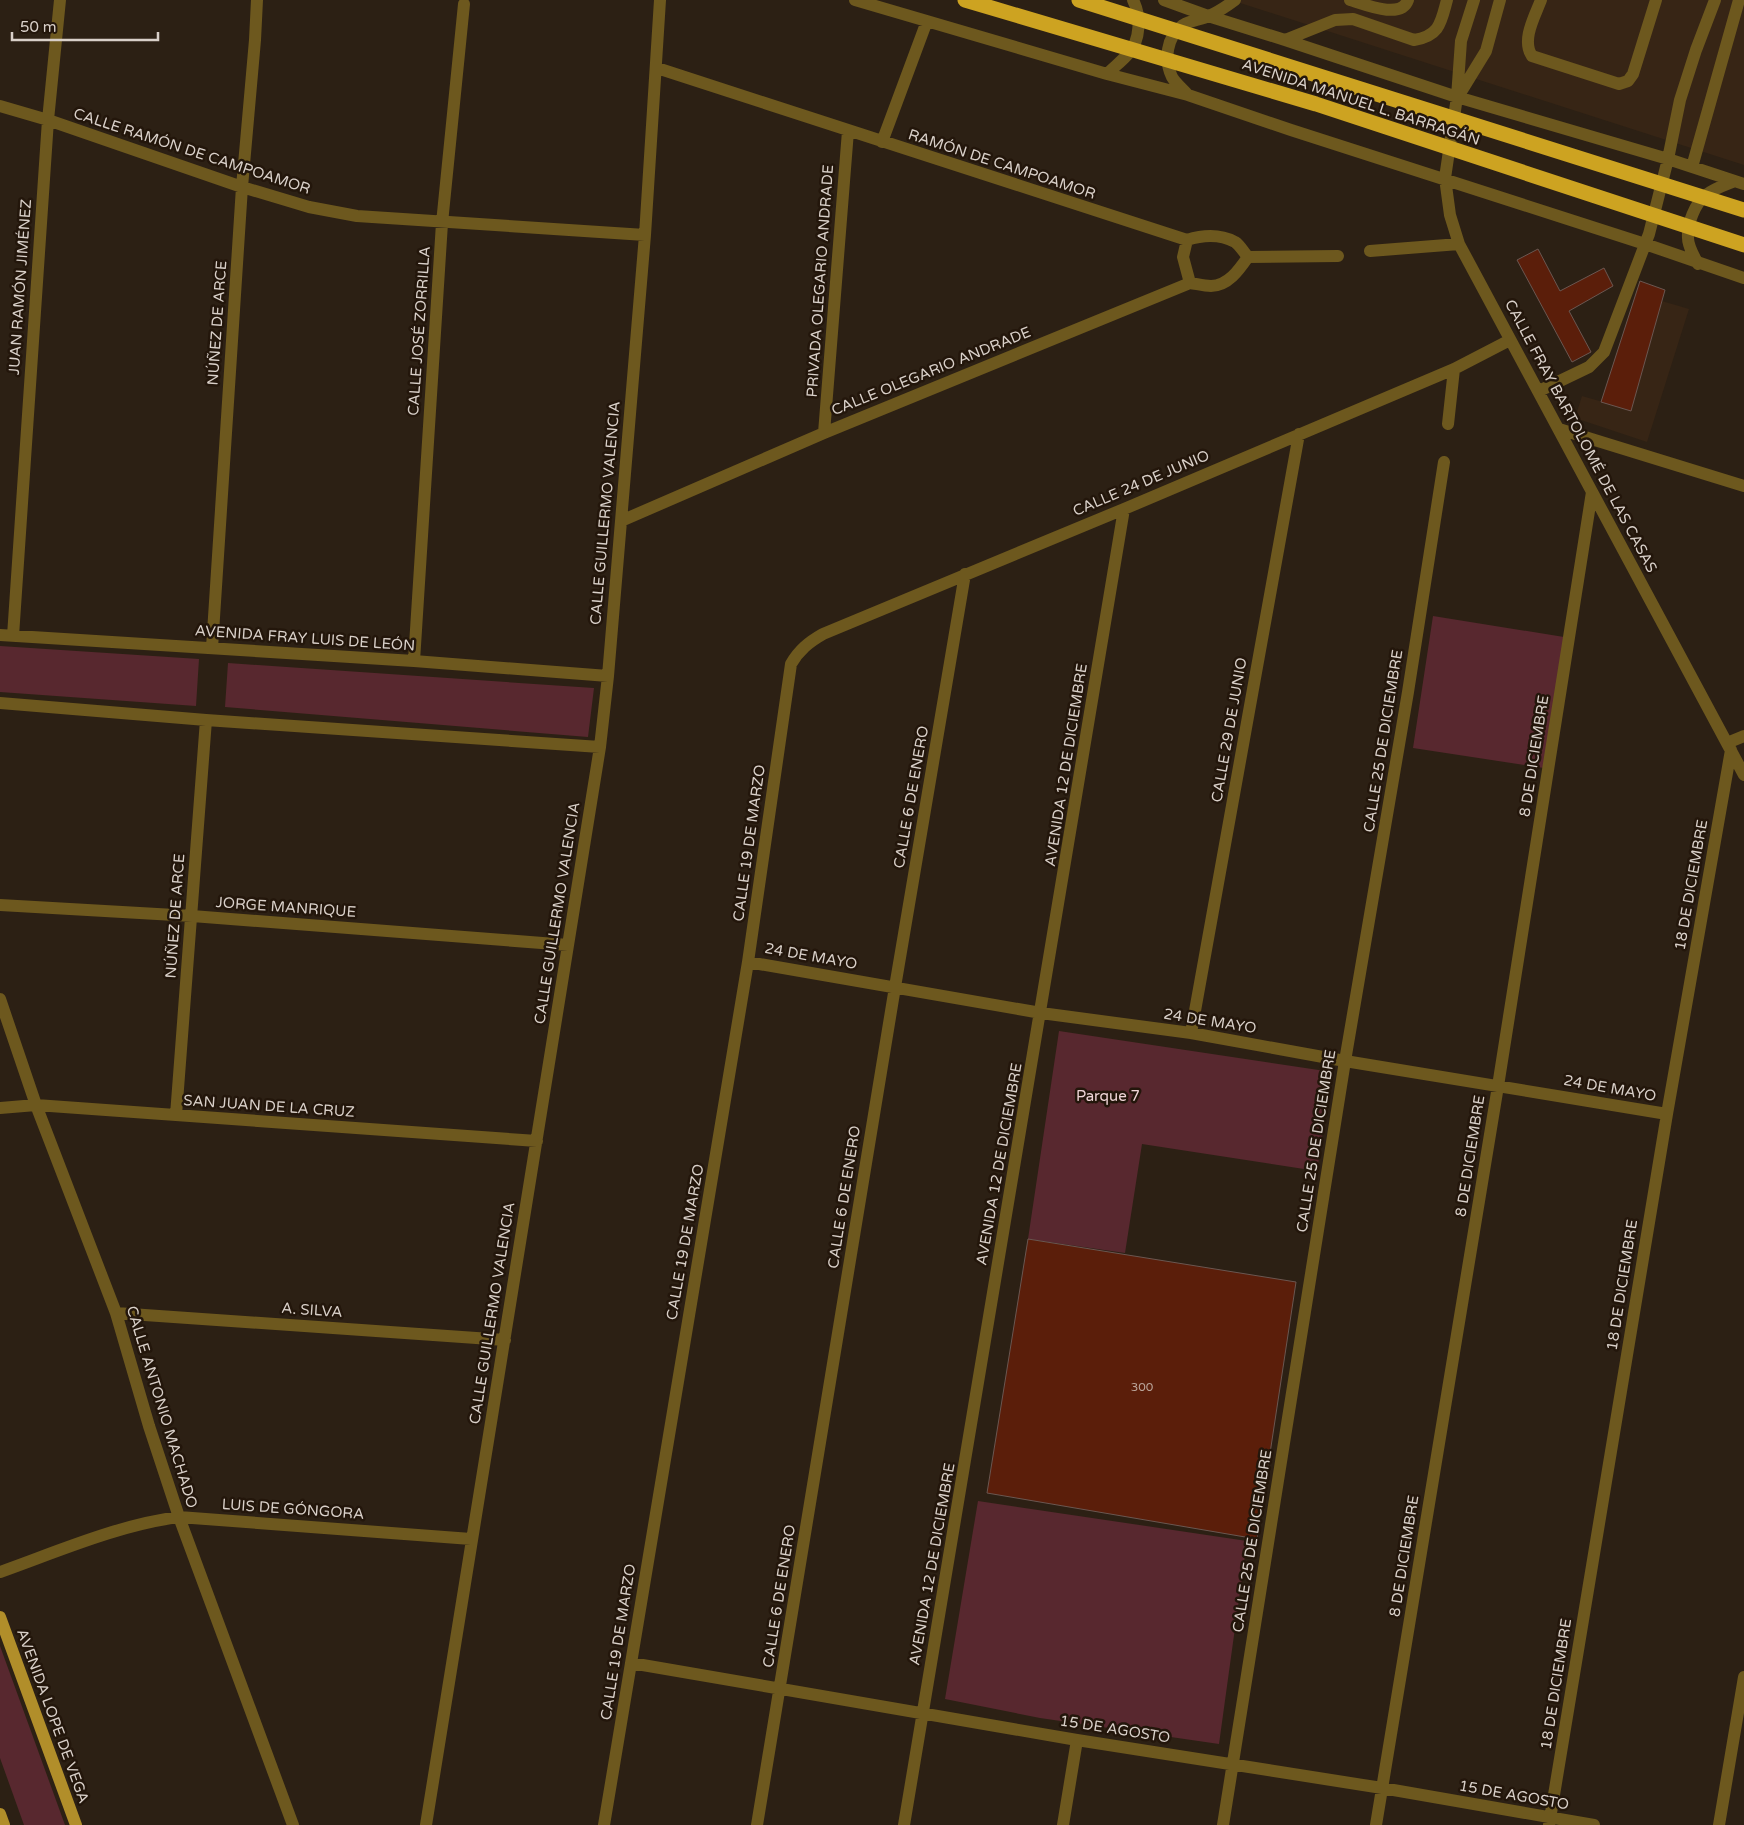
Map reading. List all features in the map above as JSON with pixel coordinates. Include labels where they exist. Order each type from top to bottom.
[{"type":"highway","name":"AVENIDA MANUEL L. BARRAGÁN","points":[[965,0],[1316,104],[1744,244]]},
{"type":"highway","name":"AVENIDA MANUEL L. BARRAGÁN","points":[[1079,0],[1744,210]]},
{"type":"main road","name":"AVENIDA LOPE DE VEGA","points":[[1,1621],[76,1825]]},
{"type":"main road","points":[[0,1814],[4,1825]]},
{"type":"street","name":"JUAN RAMÓN JIMÉNEZ","points":[[6,635],[48,120],[60,0]]},
{"type":"street","name":"NÚÑEZ DE ARCE","points":[[212,648],[242,187],[257,0]]},
{"type":"street","name":"CALLE GUILLERMO VALENCIA","points":[[426,1825],[600,747],[608,676],[644,235],[657,68],[660,0]]},
{"type":"street","points":[[855,0],[1107,74],[1188,95],[1744,278]]},
{"type":"street","points":[[1107,74],[1130,52],[1136,39],[1139,24],[1133,0]]},
{"type":"street","points":[[1164,0],[1457,97],[1668,159],[1740,183]]},
{"type":"street","points":[[1188,95],[1172,77],[1168,63],[1168,47],[1171,38],[1182,26],[1193,20],[1208,16],[1235,0]]},
{"type":"street","points":[[1350,0],[1392,11],[1403,8],[1408,0]]},
{"type":"street","points":[[1286,40],[1329,22],[1343,19],[1353,19],[1414,40],[1422,39],[1432,34],[1439,26],[1447,0]]},
{"type":"street","name":"CALLE FRAY BARTOLOMÉ DE LAS CASAS","points":[[1474,0],[1462,41],[1457,97],[1444,178],[1450,215],[1459,244],[1744,775]]},
{"type":"street","points":[[1457,97],[1486,50],[1500,0]]},
{"type":"street","points":[[1541,0],[1527,41],[1532,56],[1619,84],[1628,81],[1633,74],[1656,0]]},
{"type":"street","points":[[1539,391],[1589,367],[1604,352],[1645,244],[1668,159],[1680,100],[1715,0]]},
{"type":"street","points":[[1692,167],[1739,0]]},
{"type":"street","name":"CALLE JOSÉ ZORRILLA","points":[[414,660],[442,223],[464,4]]},
{"type":"street","points":[[882,142],[927,21]]},
{"type":"street","name":"RAMÓN DE CAMPOAMOR","points":[[657,68],[1187,240],[1208,235],[1219,237],[1236,243],[1248,257]]},
{"type":"street","name":"CALLE RAMÓN DE CAMPOAMOR","points":[[0,106],[48,120],[242,187],[318,209],[357,216],[442,223],[644,235]]},
{"type":"street","name":"PRIVADA OLEGARIO ANDRADE","points":[[824,433],[848,131]]},
{"type":"street","points":[[1698,264],[1691,250],[1688,237],[1690,222],[1696,207],[1705,196],[1716,188],[1740,183]]},
{"type":"street","points":[[1187,240],[1183,256],[1190,283]]},
{"type":"street","points":[[1370,251],[1459,244]]},
{"type":"street","points":[[1248,257],[1338,256]]},
{"type":"street","name":"CALLE OLEGARIO ANDRADE","points":[[621,520],[824,433],[1190,283],[1211,287],[1226,282],[1237,273],[1248,257]]},
{"type":"street","name":"CALLE 24 DE JUNIO","points":[[791,664],[798,653],[809,642],[823,634],[1454,369],[1510,340]]},
{"type":"street","points":[[1448,424],[1454,369]]},
{"type":"street","points":[[1559,429],[1744,486]]},
{"type":"street","name":"CALLE 29 DE JUNIO","points":[[1191,1033],[1299,434]]},
{"type":"street","name":"CALLE 25 DE DICIEMBRE","points":[[1222,1825],[1444,462]]},
{"type":"street","name":"8 DE DICIEMBRE","points":[[1376,1825],[1498,1086],[1592,492]]},
{"type":"street","name":"AVENIDA 12 DE DICIEMBRE","points":[[904,1825],[1042,1013],[1124,509]]},
{"type":"street","name":"CALLE 6 DE ENERO","points":[[757,1825],[965,574]]},
{"type":"street","name":"AVENIDA FRAY LUIS DE LEÓN","points":[[6,635],[414,660],[608,676]]},
{"type":"street","name":"CALLE 19 DE MARZO","points":[[604,1825],[748,962],[791,664]]},
{"type":"street","points":[[0,703],[206,720],[600,747]]},
{"type":"street","name":"NÚÑEZ DE ARCE","points":[[176,1116],[206,720]]},
{"type":"street","points":[[1729,747],[1744,736]]},
{"type":"street","name":"18 DE DICIEMBRE","points":[[1550,1822],[1729,747]]},
{"type":"street","name":"JORGE MANRIQUE","points":[[0,905],[192,916],[568,944]]},
{"type":"street","name":"24 DE MAYO","points":[[748,962],[1042,1013],[1191,1033],[1345,1061],[1667,1114]]},
{"type":"street","name":"CALLE ANTONIO MACHADO","points":[[0,999],[36,1105],[116,1313],[149,1426],[179,1517],[293,1825]]},
{"type":"street","name":"SAN JUAN DE LA CRUZ","points":[[0,1108],[36,1105],[537,1141]]},
{"type":"street","name":"A. SILVA","points":[[116,1313],[505,1340]]},
{"type":"street","name":"LUIS DE GÓNGORA","points":[[0,1572],[125,1528],[156,1520],[179,1517],[471,1539]]},
{"type":"street","name":"15 DE AGOSTO","points":[[630,1663],[1077,1740],[1382,1788],[1550,1822],[1594,1825]]},
{"type":"street","points":[[1719,1825],[1744,1677]]},
{"type":"street","points":[[1063,1825],[1077,1740]]},
{"type":"shaded area","points":[[1231,0],[1744,0],[1744,165],[1237,2]]},
{"type":"shaded area","points":[[1662,301],[1689,309],[1647,442],[1575,418],[1582,396],[1631,410]]},
{"type":"green space","points":[[1433,616],[1564,637],[1544,768],[1413,748]]},
{"type":"green space","points":[[0,646],[199,659],[196,706],[0,692]]},
{"type":"green space","points":[[228,663],[594,688],[588,737],[225,707]]},
{"type":"green space","name":"Parque 7","points":[[1059,1031],[1332,1072],[1317,1171],[1142,1144],[1125,1253],[1028,1239]]},
{"type":"green space","points":[[978,1501],[1247,1541],[1219,1744],[1040,1718],[945,1699]]},
{"type":"green space","points":[[0,1646],[65,1825],[24,1825],[0,1758]]},
{"type":"building","points":[[1538,249],[1560,291],[1604,268],[1613,286],[1569,311],[1591,352],[1572,362],[1517,260]]},
{"type":"building","points":[[1640,281],[1665,290],[1631,411],[1601,402]]},
{"type":"building","points":[[1028,1239],[1296,1282],[1257,1539],[987,1493]]}]
